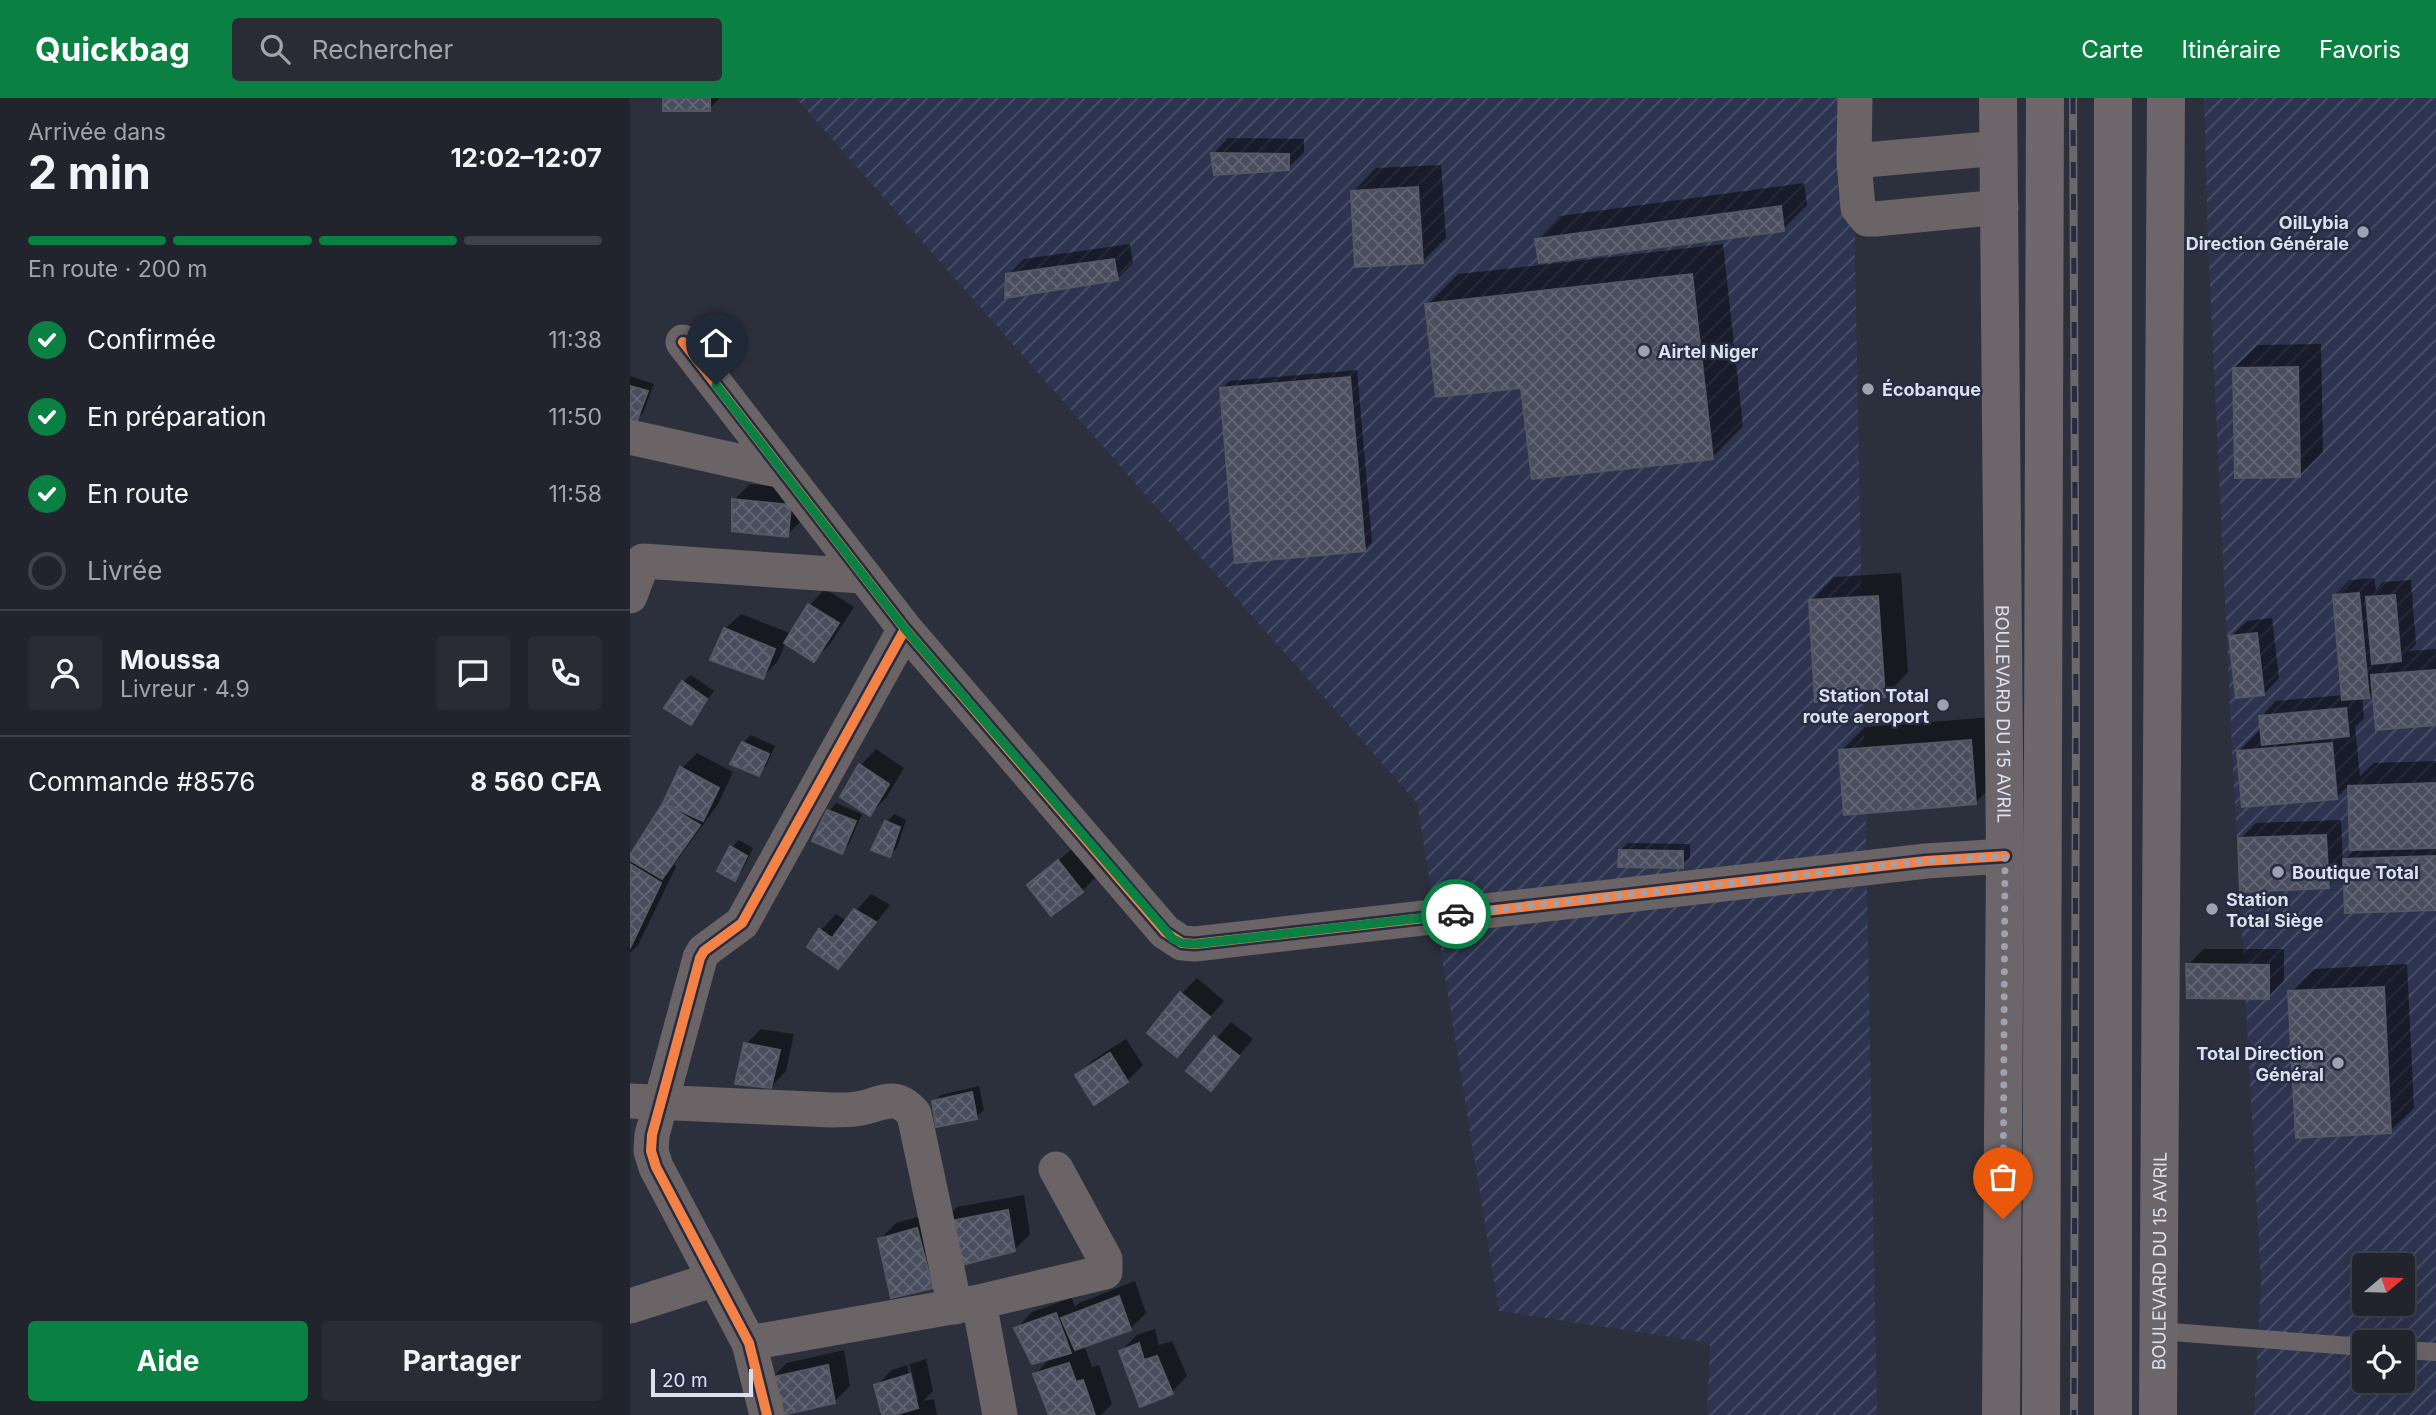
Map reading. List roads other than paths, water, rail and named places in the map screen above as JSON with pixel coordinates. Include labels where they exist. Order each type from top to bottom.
[{"type":"highway","points":[[2042,1415],[2045,98]]},
{"type":"highway","points":[[2113,98],[2113,1415]]},
{"type":"main road","name":"BOULEVARD DU 15 AVRIL","points":[[1998,98],[2005,856],[2001,1415]]},
{"type":"main road","name":"BOULEVARD DU 15 AVRIL","points":[[2158,1415],[2166,98]]},
{"type":"street","points":[[1855,98],[1854,161],[1858,208],[1867,219],[2001,207]]},
{"type":"street","points":[[1854,161],[1999,148]]},
{"type":"street","points":[[683,342],[861,576],[905,629],[1165,932],[1182,943],[1195,944],[1926,861],[2005,856]]},
{"type":"street","points":[[630,437],[782,471]]},
{"type":"street","points":[[630,596],[637,560],[861,576]]},
{"type":"street","points":[[766,1415],[750,1343],[656,1167],[651,1151],[652,1135],[646,1101],[699,957],[731,933],[747,915],[905,629]]},
{"type":"street","points":[[646,1101],[832,1110],[856,1109],[892,1100],[904,1103],[914,1114],[1000,1415]]},
{"type":"street","points":[[750,1343],[967,1304],[1105,1272],[1105,1259],[1056,1169]]},
{"type":"street","points":[[630,1306],[715,1279]]},
{"type":"lane","points":[[2159,1331],[2352,1346]]},
{"type":"lane","points":[[2415,1351],[2436,1352]]},
{"type":"railway","points":[[2073,98],[2076,710],[2074,1415]]},
{"type":"place","name":"OilLybia Direction Générale","points":[[2363,232]]},
{"type":"place","name":"Airtel Niger","points":[[1644,351]]},
{"type":"place","name":"Écobanque","points":[[1868,389]]},
{"type":"place","name":"Station Total route aeroport","points":[[1943,705]]},
{"type":"place","name":"Boutique Total","points":[[2278,872]]},
{"type":"place","name":"Station Total Siège","points":[[2212,909]]},
{"type":"place","name":"Total Direction Général","points":[[2338,1063]]}]
